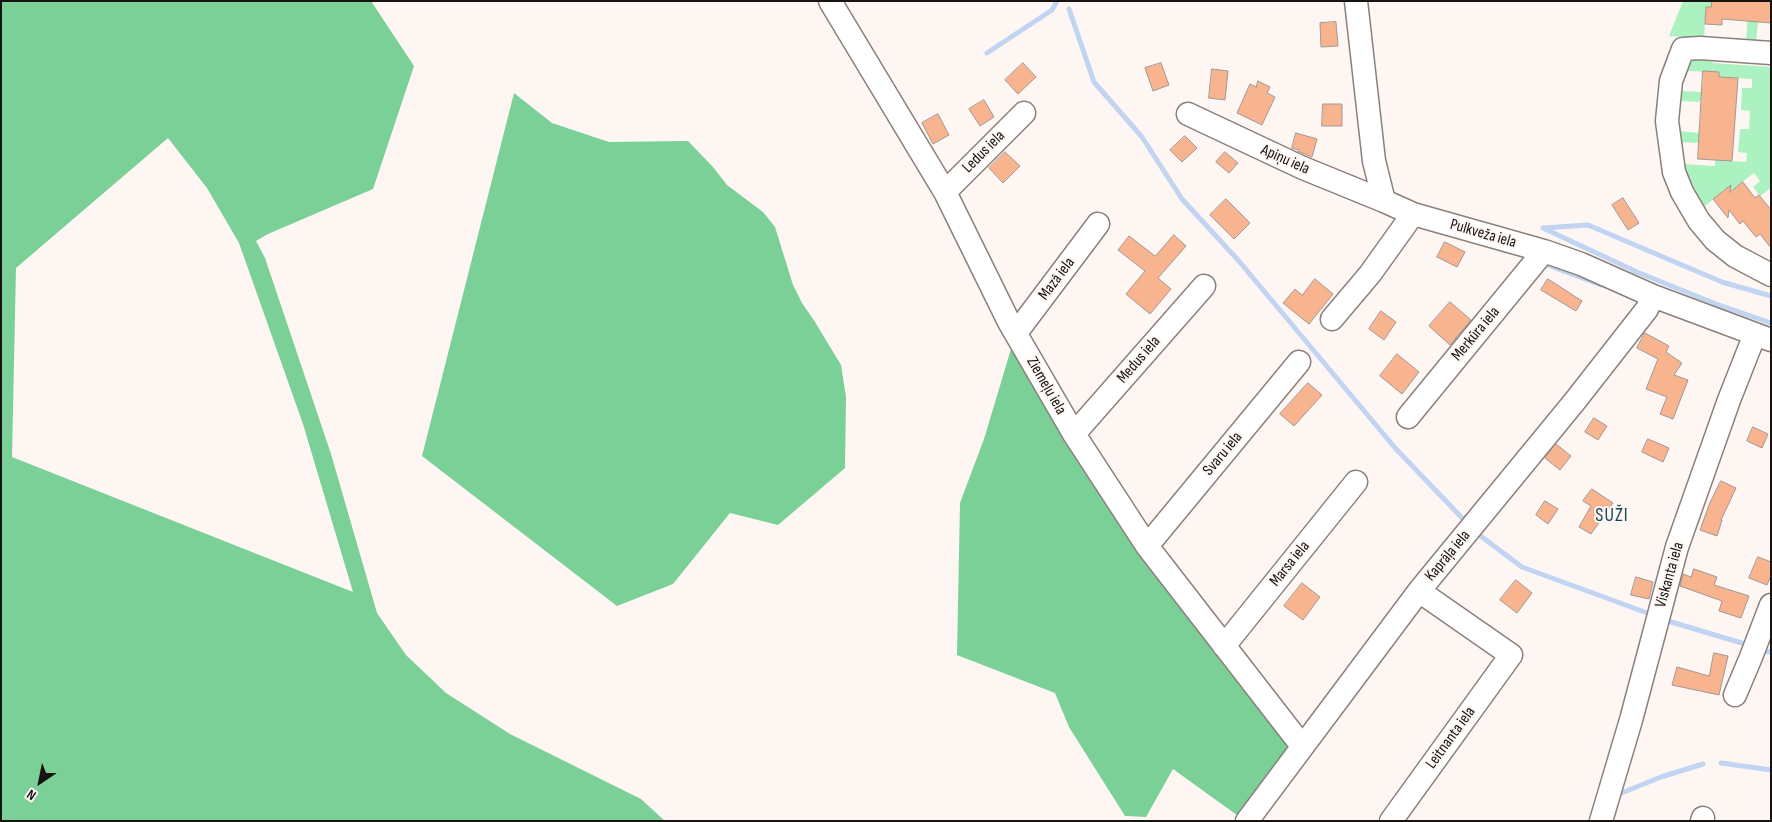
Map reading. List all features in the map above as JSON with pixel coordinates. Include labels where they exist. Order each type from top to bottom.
[{"type":"street","name":"Ziemeļu iela","points":[[830,1],[945,192],[1016,333],[1074,434],[1147,546],[1302,746]]},
{"type":"street","points":[[1356,1],[1374,161],[1384,201]]},
{"type":"street","points":[[1771,54],[1683,48],[1671,81],[1667,121],[1674,172],[1682,192],[1699,221],[1715,240],[1735,256],[1771,275]]},
{"type":"street","name":"Ledus iela","points":[[945,192],[1024,113]]},
{"type":"street","name":"Apiņu iela","points":[[1188,114],[1303,168],[1384,201]]},
{"type":"street","name":"Pulkveža iela","points":[[1384,201],[1413,214],[1544,251],[1581,264],[1653,296],[1763,337]]},
{"type":"street","points":[[1332,318],[1370,274],[1413,214]]},
{"type":"street","name":"Mazā iela","points":[[1016,333],[1098,224]]},
{"type":"street","name":"Merkūra iela","points":[[1408,417],[1544,251]]},
{"type":"street","name":"Medus iela","points":[[1074,434],[1204,286]]},
{"type":"street","name":"Kaprāļa iela","points":[[1247,821],[1419,591],[1575,401],[1647,309],[1653,296]]},
{"type":"street","name":"Viskanta iela","points":[[1601,821],[1631,720],[1677,547],[1729,400],[1763,337]]},
{"type":"street","name":"Svaru iela","points":[[1147,546],[1299,362]]},
{"type":"street","name":"Marsa iela","points":[[1224,646],[1356,482]]},
{"type":"street","name":"Leitnanta iela","points":[[1391,821],[1511,655],[1419,591]]},
{"type":"street","points":[[1735,695],[1771,606]]},
{"type":"green space","points":[[1,1],[371,1],[414,66],[373,189],[268,234],[256,241],[265,258],[331,454],[377,613],[406,655],[446,693],[510,734],[641,799],[665,821],[1,821]],"holes":[[[168,138],[207,188],[239,243],[303,424],[353,592],[12,457],[16,268]]]},
{"type":"green space","points":[[1683,1],[1712,1],[1711,7],[1706,7],[1704,39],[1669,36]]},
{"type":"green space","points":[[1748,13],[1759,13],[1756,41],[1746,41]]},
{"type":"green space","points":[[1705,57],[1713,63],[1771,67],[1771,188],[1760,196],[1753,187],[1760,181],[1754,173],[1728,193],[1725,189],[1703,208],[1683,164],[1715,166],[1715,160],[1746,162],[1747,153],[1738,152],[1740,129],[1749,129],[1750,111],[1741,110],[1742,88],[1752,88],[1752,79],[1719,77],[1719,72],[1686,71],[1688,58]]},
{"type":"green space","points":[[1703,90],[1701,100],[1698,102],[1681,101],[1682,91],[1701,92]]},
{"type":"green space","points":[[514,93],[552,123],[609,142],[688,141],[727,185],[763,212],[775,227],[793,285],[802,303],[841,365],[846,397],[845,468],[778,525],[730,513],[673,584],[617,606],[422,456]]},
{"type":"green space","points":[[1699,130],[1708,131],[1708,141],[1696,143],[1680,142],[1679,131],[1698,133]]},
{"type":"green space","points":[[1014,339],[1292,747],[1241,818],[1173,769],[1146,817],[1125,816],[1069,727],[1055,693],[957,655],[960,503],[984,439]]},
{"type":"building","points":[[1712,1],[1771,1],[1771,23],[1722,19],[1722,25],[1705,24],[1706,7],[1711,7]]},
{"type":"building","points":[[1336,22],[1338,46],[1321,47],[1320,23]]},
{"type":"building","points":[[1023,63],[1036,77],[1018,94],[1005,80]]},
{"type":"building","points":[[1161,63],[1169,85],[1153,91],[1145,68]]},
{"type":"building","points":[[1212,69],[1228,71],[1225,100],[1209,98]]},
{"type":"building","points":[[1703,71],[1719,72],[1719,77],[1738,78],[1732,161],[1698,159]]},
{"type":"building","points":[[1258,81],[1270,87],[1267,93],[1275,97],[1262,125],[1237,113],[1250,84],[1256,87]]},
{"type":"building","points":[[984,100],[994,117],[980,126],[969,109]]},
{"type":"building","points":[[1323,104],[1342,104],[1342,126],[1322,126]]},
{"type":"building","points":[[938,114],[949,135],[933,144],[922,123]]},
{"type":"building","points":[[1296,133],[1317,139],[1312,157],[1292,148]]},
{"type":"building","points":[[1185,136],[1197,148],[1182,162],[1170,150]]},
{"type":"building","points":[[1005,152],[1020,166],[1003,183],[989,168]]},
{"type":"building","points":[[1225,152],[1238,163],[1229,173],[1216,162]]},
{"type":"building","points":[[1743,182],[1755,198],[1759,195],[1771,210],[1771,248],[1760,234],[1756,237],[1743,221],[1740,224],[1729,210],[1728,218],[1713,199],[1731,185],[1730,192]]},
{"type":"building","points":[[1623,198],[1639,223],[1628,230],[1612,205]]},
{"type":"building","points":[[1226,199],[1250,223],[1234,239],[1210,215]]},
{"type":"building","points":[[1174,235],[1186,246],[1158,278],[1171,289],[1150,314],[1126,294],[1145,271],[1118,250],[1129,236],[1155,256]]},
{"type":"building","points":[[1445,242],[1465,252],[1457,267],[1437,257]]},
{"type":"building","points":[[1315,279],[1333,294],[1309,324],[1283,303],[1295,289],[1302,295]]},
{"type":"building","points":[[1548,279],[1582,301],[1576,311],[1541,290]]},
{"type":"building","points":[[1450,302],[1471,320],[1450,345],[1429,326]]},
{"type":"building","points":[[1381,311],[1396,322],[1384,340],[1369,329]]},
{"type":"building","points":[[1645,333],[1669,346],[1666,352],[1682,363],[1674,375],[1688,380],[1673,419],[1660,414],[1667,397],[1646,389],[1658,359],[1637,348]]},
{"type":"building","points":[[1397,354],[1419,372],[1402,394],[1380,376]]},
{"type":"building","points":[[1308,383],[1322,395],[1294,426],[1280,414]]},
{"type":"building","points":[[1594,418],[1607,426],[1598,440],[1585,432]]},
{"type":"building","points":[[1753,427],[1768,434],[1762,448],[1747,441]]},
{"type":"building","points":[[1648,439],[1669,448],[1663,462],[1642,452]]},
{"type":"building","points":[[1556,444],[1571,456],[1560,470],[1545,458]]},
{"type":"building","points":[[1721,481],[1736,488],[1721,520],[1717,536],[1700,530],[1709,505]]},
{"type":"building","points":[[1592,489],[1613,503],[1591,534],[1579,527],[1591,506],[1583,501]]},
{"type":"building","points":[[1545,501],[1558,509],[1548,524],[1536,515]]},
{"type":"building","points":[[1758,557],[1771,562],[1771,576],[1767,585],[1749,578]]},
{"type":"building","points":[[1694,569],[1717,577],[1714,585],[1749,596],[1741,618],[1719,611],[1722,601],[1680,586],[1683,574],[1691,577]]},
{"type":"building","points":[[1636,577],[1653,582],[1649,599],[1631,595]]},
{"type":"building","points":[[1516,580],[1532,593],[1517,613],[1500,600]]},
{"type":"building","points":[[1302,583],[1320,597],[1303,620],[1284,606]]},
{"type":"building","points":[[1714,653],[1728,656],[1719,695],[1672,685],[1677,667],[1709,676]]},
{"type":"waterway","points":[[987,53],[1052,10],[1057,1]]},
{"type":"waterway","points":[[1069,9],[1094,82],[1142,137],[1182,199],[1238,260],[1396,449],[1464,520],[1466,517]]},
{"type":"waterway","points":[[1543,228],[1588,225],[1722,282],[1771,296]]},
{"type":"waterway","points":[[1543,228],[1637,272],[1716,304],[1771,323]]},
{"type":"waterway","points":[[1545,264],[1601,285]]},
{"type":"waterway","points":[[1476,537],[1478,534],[1522,567],[1650,614]]},
{"type":"waterway","points":[[1668,621],[1745,644]]},
{"type":"waterway","points":[[1764,651],[1771,652]]},
{"type":"waterway","points":[[1721,763],[1771,770]]},
{"type":"waterway","points":[[1619,794],[1661,777],[1703,764]]},
{"type":"district","name":"SUŽI","points":[[1612,516]]}]
